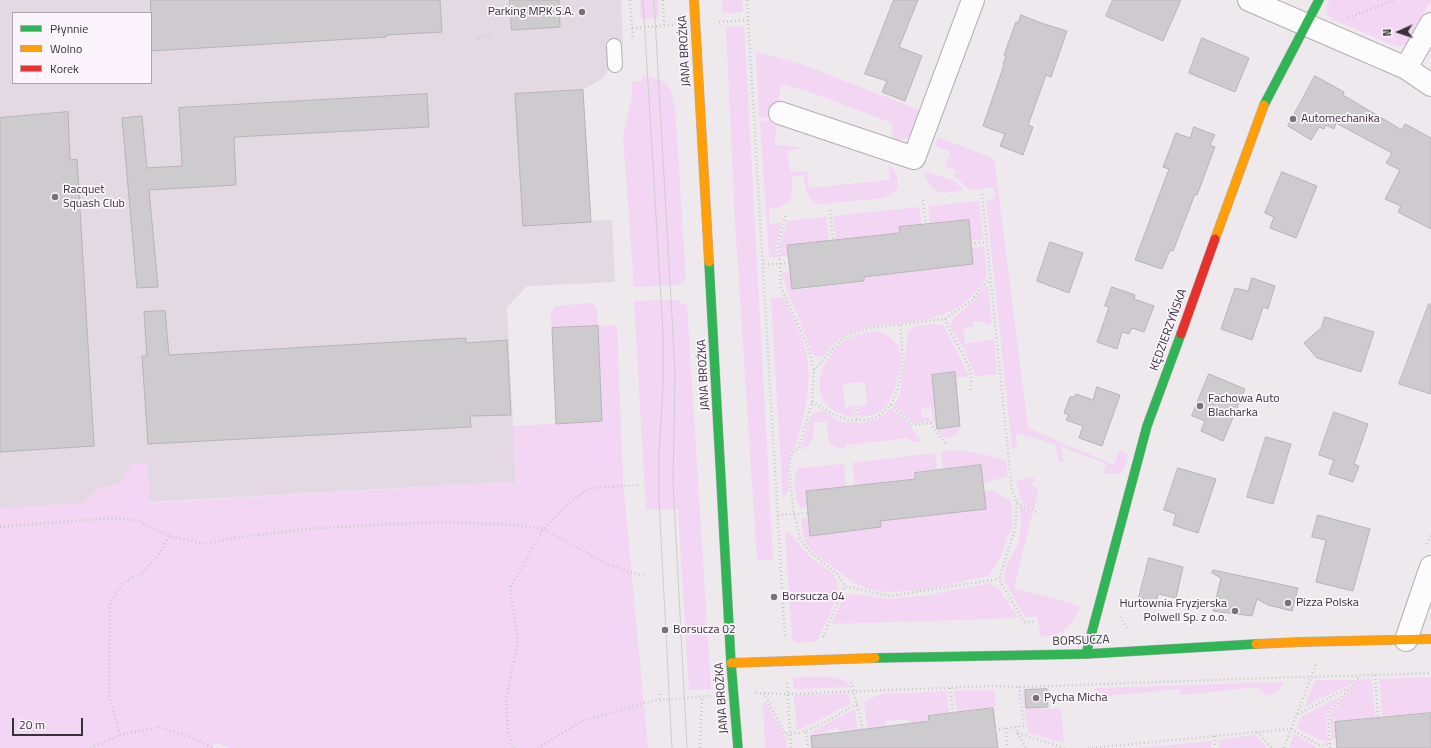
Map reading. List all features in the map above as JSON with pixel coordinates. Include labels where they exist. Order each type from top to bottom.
[{"type":"street","name":"JANA BROŻKA","points":[[694,0],[731,663],[738,748]]},
{"type":"street","points":[[780,113],[914,158],[973,0]]},
{"type":"street","points":[[1250,0],[1406,68],[1431,85]]},
{"type":"street","name":"KĘDZIERZYŃSKA","points":[[1086,654],[1147,426],[1265,101],[1319,0]]},
{"type":"street","points":[[1406,68],[1431,24]]},
{"type":"street","points":[[1406,640],[1431,567]]},
{"type":"street","name":"BORSUCZA","points":[[731,663],[796,660],[1086,654],[1324,641],[1431,639]]},
{"type":"lane","points":[[614,46],[615,65]]},
{"type":"path","points":[[630,0],[633,42]]},
{"type":"path","points":[[663,0],[664,26]]},
{"type":"path","points":[[747,0],[786,638]]},
{"type":"path","points":[[1344,19],[1394,0]]},
{"type":"path","points":[[478,39],[492,33]]},
{"type":"path","points":[[982,194],[1012,490],[1017,503],[1015,529],[999,579],[1024,622],[1034,622]]},
{"type":"path","points":[[923,200],[926,225]]},
{"type":"path","points":[[830,210],[833,240]]},
{"type":"path","points":[[786,214],[778,244],[781,287],[809,350],[814,370],[812,402],[799,448],[792,453],[789,466],[794,514],[800,539],[811,553],[837,574],[845,586],[889,596],[999,579]]},
{"type":"path","points":[[971,244],[987,242]]},
{"type":"path","points":[[764,264],[789,263]]},
{"type":"path","points":[[814,370],[840,341],[850,334],[869,328],[945,319],[972,300],[984,285],[991,280]]},
{"type":"path","points":[[945,319],[948,330],[960,349],[972,375],[970,390]]},
{"type":"path","points":[[812,402],[833,415],[846,420],[869,419],[882,414],[890,405],[897,391],[902,346],[900,325]]},
{"type":"path","points":[[890,405],[912,426],[931,423],[947,445]]},
{"type":"path","points":[[856,406],[857,420]]},
{"type":"path","points":[[514,748],[508,732],[506,699],[518,640],[510,588],[543,529],[574,499],[590,488],[639,485]]},
{"type":"path","points":[[1017,503],[1033,510],[1038,514]]},
{"type":"path","points":[[778,515],[808,512]]},
{"type":"path","points":[[0,528],[110,518],[136,520],[169,536],[204,544],[233,538],[306,529],[441,522],[516,525],[543,529],[609,565],[644,576]]},
{"type":"path","points":[[120,735],[109,695],[110,602],[124,582],[142,573],[158,556],[169,536]]},
{"type":"path","points":[[822,638],[845,586]]},
{"type":"path","points":[[1119,615],[1130,632]]},
{"type":"path","points":[[1284,748],[1312,678],[1324,641]]},
{"type":"path","points":[[857,704],[806,732],[791,735],[785,734],[764,693],[788,694],[993,686],[1019,687],[1431,673]]},
{"type":"path","points":[[1375,675],[1378,718]]},
{"type":"path","points":[[1330,748],[1328,714],[1360,676]]},
{"type":"path","points":[[851,680],[863,729]]},
{"type":"path","points":[[787,681],[791,748]]},
{"type":"path","points":[[995,730],[1024,726],[1019,687]]},
{"type":"path","points":[[1297,714],[1351,687]]},
{"type":"path","points":[[950,688],[954,713]]},
{"type":"path","points":[[659,693],[659,699]]},
{"type":"path","points":[[700,748],[702,696]]},
{"type":"path","points":[[538,748],[582,721],[659,699],[711,696]]},
{"type":"path","points":[[1016,726],[1017,733],[1026,748]]},
{"type":"path","points":[[90,748],[120,735],[160,727],[190,737],[214,748]]},
{"type":"path","points":[[1006,728],[1008,748]]},
{"type":"path","points":[[1088,748],[1120,747],[1291,729],[1319,745],[1330,744]]},
{"type":"path","points":[[806,732],[808,748]]},
{"type":"path","points":[[1257,732],[1272,748]]},
{"type":"path","points":[[1017,733],[1065,748]]},
{"type":"path","points":[[1214,736],[1215,748]]},
{"type":"shaded area","points":[[0,0],[621,0],[623,44],[621,50],[603,78],[583,90],[591,221],[612,220],[615,282],[527,286],[507,307],[516,486],[509,482],[149,502],[0,521]]},
{"type":"shaded area","points":[[640,0],[658,0],[659,18],[641,19]]},
{"type":"shaded area","points":[[722,0],[742,0],[743,12],[723,13]]},
{"type":"shaded area","points":[[1330,0],[1431,0],[1406,44],[1398,47],[1332,19],[1328,15],[1327,10]]},
{"type":"shaded area","points":[[744,26],[773,559],[757,561],[735,220],[726,27]]},
{"type":"shaded area","points":[[756,52],[804,65],[924,112],[913,132],[909,136],[900,141],[893,142],[892,123],[813,93],[781,84],[777,116],[759,118]]},
{"type":"shaded area","points":[[643,75],[663,82],[669,87],[675,107],[686,279],[677,285],[634,287],[623,135],[632,98],[632,81],[644,81]]},
{"type":"shaded area","points":[[777,120],[774,144],[804,148],[787,151],[791,172],[807,171],[809,188],[890,180],[889,164],[897,174],[898,187],[892,194],[884,198],[821,204],[816,203],[809,197],[804,175],[792,177],[792,191],[790,200],[783,206],[769,209],[769,224],[782,222],[776,244],[777,257],[769,257],[760,121]]},
{"type":"shaded area","points":[[938,137],[994,159],[1028,428],[1114,465],[1119,450],[1128,454],[1122,472],[1115,474],[1103,474],[1106,464],[1060,446],[1064,462],[1059,461],[1055,444],[1016,433],[1017,449],[1012,448],[986,200],[995,198],[994,187],[969,190],[957,178],[954,177],[956,170],[945,167],[950,152],[935,146]]},
{"type":"shaded area","points":[[924,171],[954,181],[964,190],[942,193],[930,184]]},
{"type":"shaded area","points":[[979,201],[983,239],[971,240],[968,220],[930,224],[928,206]]},
{"type":"shaded area","points":[[919,207],[922,225],[899,227],[900,233],[836,239],[833,216]]},
{"type":"shaded area","points":[[826,217],[829,240],[788,244],[788,256],[781,256],[780,245],[787,221]]},
{"type":"shaded area","points":[[984,247],[987,275],[983,283],[966,302],[956,309],[925,320],[873,326],[851,332],[837,340],[823,356],[819,357],[813,355],[782,273],[790,272],[793,290],[864,282],[864,278],[973,264],[972,248]]},
{"type":"shaded area","points":[[985,287],[988,287],[992,322],[986,325],[985,321],[973,322],[973,327],[963,328],[965,344],[994,339],[997,374],[976,376],[963,347],[950,326],[954,318],[971,304]]},
{"type":"shaded area","points":[[781,297],[785,300],[801,337],[806,351],[808,369],[806,405],[794,451],[791,452],[788,466],[789,488],[783,499],[771,298]]},
{"type":"shaded area","points":[[677,300],[687,306],[711,689],[689,690],[678,509],[646,510],[634,301]]},
{"type":"shaded area","points":[[592,303],[597,308],[598,326],[552,328],[551,313],[556,306]]},
{"type":"shaded area","points":[[928,324],[943,325],[969,376],[956,378],[955,372],[932,375],[937,429],[933,420],[931,406],[921,408],[922,418],[929,417],[930,421],[912,423],[894,405],[900,394],[908,332],[915,326]]},
{"type":"shaded area","points":[[617,325],[623,481],[648,748],[231,748],[214,742],[212,748],[0,748],[0,508],[83,503],[99,488],[120,483],[131,464],[148,462],[149,503],[509,482],[516,486],[513,426],[602,421],[598,326]]},
{"type":"shaded area","points":[[872,331],[880,332],[888,336],[895,342],[899,349],[899,372],[894,390],[886,405],[880,412],[859,417],[858,406],[867,405],[865,382],[843,384],[845,407],[854,406],[855,417],[843,415],[826,404],[822,396],[820,378],[823,367],[841,343],[852,337]]},
{"type":"shaded area","points":[[891,408],[911,427],[921,441],[911,442],[907,438],[846,445],[846,449],[839,448],[835,447],[829,441],[827,422],[814,422],[811,442],[801,451],[809,419],[815,413],[824,411],[839,420],[855,423],[879,417]]},
{"type":"shaded area","points":[[960,427],[955,436],[945,439],[937,429]]},
{"type":"shaded area","points":[[951,451],[979,453],[1006,461],[1008,476],[983,483],[980,464],[943,469],[941,452]]},
{"type":"shaded area","points":[[935,453],[937,470],[915,472],[915,478],[855,485],[852,463]]},
{"type":"shaded area","points":[[844,464],[846,486],[806,491],[807,507],[800,508],[794,488],[798,468]]},
{"type":"shaded area","points":[[1030,477],[1035,479],[1030,486],[1039,489],[1034,509],[1023,504],[1016,481]]},
{"type":"shaded area","points":[[984,491],[993,491],[1011,501],[1013,526],[1008,534],[1001,557],[988,576],[924,589],[890,592],[875,590],[861,586],[847,578],[821,559],[807,544],[803,535],[801,518],[808,518],[810,536],[881,527],[880,521],[986,509]]},
{"type":"shaded area","points":[[1019,505],[1033,510],[1014,588],[1071,603],[1080,607],[1074,619],[1068,626],[1061,632],[1054,635],[1041,637],[1037,616],[1025,617],[1005,582],[1004,575],[1008,563],[1019,540],[1021,520]]},
{"type":"shaded area","points":[[785,531],[793,537],[811,558],[833,574],[837,583],[837,591],[832,609],[817,641],[798,643],[792,640]]},
{"type":"shaded area","points":[[990,583],[1000,591],[1018,618],[832,624],[841,603],[851,594],[890,599],[928,595]]},
{"type":"shaded area","points":[[793,677],[836,677],[845,680],[851,687],[794,689]]},
{"type":"shaded area","points":[[1431,677],[1431,712],[1382,716],[1380,679]]},
{"type":"shaded area","points":[[1372,679],[1375,717],[1337,721],[1336,717],[1334,717],[1336,738],[1332,739],[1330,715],[1358,680]]},
{"type":"shaded area","points":[[1315,680],[1353,680],[1351,684],[1305,706]]},
{"type":"shaded area","points":[[1284,682],[1277,691],[1267,696],[1258,687],[1181,695],[1180,689],[1108,696],[1108,699],[1097,700],[1095,688]]},
{"type":"shaded area","points":[[994,690],[996,706],[957,711],[954,691]]},
{"type":"shaded area","points":[[1022,690],[1025,690],[1026,708],[1061,709],[1064,743],[1028,733]]},
{"type":"shaded area","points":[[947,691],[949,712],[927,715],[927,720],[910,723],[909,719],[885,721],[886,725],[867,728],[864,702],[881,694]]},
{"type":"shaded area","points":[[848,694],[850,704],[797,730],[794,695]]},
{"type":"shaded area","points":[[1341,696],[1326,714],[1328,742],[1318,739],[1297,728],[1301,717]]},
{"type":"shaded area","points":[[763,702],[766,702],[786,739],[787,748],[765,748]]},
{"type":"shaded area","points":[[855,709],[857,729],[838,731],[837,727],[818,735],[819,748],[811,748],[810,733]]},
{"type":"shaded area","points":[[1294,734],[1317,748],[1289,748]]},
{"type":"shaded area","points":[[1255,735],[1267,748],[1219,748],[1219,740]]},
{"type":"shaded area","points":[[1211,741],[1211,748],[1139,748]]},
{"type":"building","points":[[151,0],[440,0],[442,32],[386,35],[386,37],[152,51]]},
{"type":"building","points":[[510,0],[559,0],[560,27],[512,30]]},
{"type":"building","points":[[894,0],[918,0],[899,47],[922,56],[905,101],[882,92],[887,81],[865,74]]},
{"type":"building","points":[[1113,0],[1181,0],[1163,41],[1106,16]]},
{"type":"building","points":[[1021,15],[1067,31],[1051,77],[1046,75],[1028,125],[1033,127],[1023,155],[1000,146],[1005,134],[983,126],[1004,65],[1006,56],[1004,55],[1016,22],[1018,23]]},
{"type":"building","points":[[1202,38],[1249,58],[1235,92],[1189,73]]},
{"type":"building","points":[[1315,76],[1344,92],[1343,95],[1402,130],[1405,124],[1431,138],[1431,229],[1398,212],[1401,206],[1385,199],[1400,170],[1386,163],[1392,153],[1336,123],[1334,129],[1326,125],[1324,129],[1319,127],[1311,140],[1288,126]]},
{"type":"building","points":[[583,90],[591,222],[523,226],[515,94]]},
{"type":"building","points":[[427,94],[429,127],[234,137],[236,185],[149,190],[158,287],[137,288],[122,118],[142,116],[147,168],[182,166],[179,108]]},
{"type":"building","points":[[68,112],[70,160],[77,159],[94,446],[0,452],[0,118]]},
{"type":"building","points":[[1194,127],[1215,135],[1210,145],[1215,147],[1197,195],[1195,194],[1173,251],[1170,250],[1162,269],[1135,260],[1169,169],[1163,167],[1176,133],[1190,138]]},
{"type":"building","points":[[1282,172],[1317,186],[1296,238],[1270,228],[1274,217],[1265,213]]},
{"type":"building","points":[[969,220],[973,264],[864,277],[864,281],[792,289],[787,245],[900,233],[899,227]]},
{"type":"building","points":[[1050,242],[1083,253],[1069,293],[1037,281]]},
{"type":"building","points":[[1252,278],[1275,286],[1268,309],[1263,307],[1252,340],[1221,329],[1235,288],[1248,291]]},
{"type":"building","points":[[1112,287],[1135,295],[1134,299],[1154,306],[1144,332],[1132,328],[1129,334],[1122,332],[1117,349],[1097,342],[1109,307],[1105,306]]},
{"type":"building","points":[[1429,304],[1431,304],[1431,394],[1399,384]]},
{"type":"building","points":[[165,311],[169,355],[466,338],[466,343],[507,340],[511,415],[470,416],[471,427],[148,444],[142,356],[147,356],[144,312]]},
{"type":"building","points":[[1325,317],[1374,332],[1361,372],[1317,358],[1304,343],[1321,328]]},
{"type":"building","points":[[598,326],[602,421],[556,424],[552,328]]},
{"type":"building","points":[[955,372],[960,426],[937,429],[932,375]]},
{"type":"building","points":[[1209,374],[1245,389],[1223,441],[1201,431],[1205,421],[1192,416]]},
{"type":"building","points":[[1097,387],[1120,395],[1102,446],[1079,438],[1083,426],[1066,420],[1069,415],[1064,413],[1070,397],[1074,397],[1076,394],[1093,400]]},
{"type":"building","points":[[1334,412],[1368,424],[1354,464],[1359,466],[1353,482],[1329,474],[1334,460],[1319,455]]},
{"type":"building","points":[[1266,437],[1291,444],[1273,504],[1247,497]]},
{"type":"building","points":[[981,465],[986,509],[880,521],[881,527],[810,536],[806,491],[915,479],[915,473]]},
{"type":"building","points":[[1178,468],[1216,479],[1198,533],[1173,525],[1176,514],[1164,510]]},
{"type":"building","points":[[1318,515],[1370,529],[1353,591],[1316,582],[1326,540],[1312,537]]},
{"type":"building","points":[[1149,558],[1183,567],[1176,598],[1158,594],[1156,603],[1139,598]]},
{"type":"building","points":[[1213,570],[1298,588],[1292,611],[1268,605],[1257,599],[1252,616],[1213,611],[1221,578],[1212,573]]},
{"type":"building","name":"Pycha Micha","points":[[1047,689],[1048,707],[1026,708],[1025,690]]},
{"type":"building","points":[[993,708],[998,748],[812,748],[811,736],[929,721],[928,716]]},
{"type":"building","points":[[1431,713],[1431,748],[1337,748],[1335,722]]},
{"type":"tram line","points":[[643,0],[663,332],[663,384],[659,455],[659,500],[672,748]]},
{"type":"tram line","points":[[654,0],[675,371],[673,482],[687,748]]},
{"type":"traffic: fast","points":[[1264,105],[1319,0]]},
{"type":"traffic: fast","points":[[709,262],[731,663],[738,748]]},
{"type":"traffic: fast","points":[[1086,654],[1147,426],[1181,334]]},
{"type":"traffic: fast","points":[[875,658],[1086,654],[1256,644]]},
{"type":"traffic: slow","points":[[694,0],[709,262]]},
{"type":"traffic: slow","points":[[1215,239],[1264,105]]},
{"type":"traffic: slow","points":[[1256,644],[1431,639]]},
{"type":"traffic: slow","points":[[731,663],[875,658]]},
{"type":"traffic: jam","points":[[1181,334],[1215,239]]},
{"type":"place","name":"Parking MPK S.A.","points":[[582,12]]},
{"type":"place","name":"Automechanika","points":[[1293,119]]},
{"type":"place","name":"Racquet Squash Club","points":[[55,197]]},
{"type":"place","name":"Fachowa Auto Blacharka","points":[[1200,406]]},
{"type":"place","name":"Borsucza 04","points":[[774,597]]},
{"type":"place","name":"Pizza Polska","points":[[1288,603]]},
{"type":"place","name":"Hurtownia Fryzjerska Polwell Sp. z o.o.","points":[[1235,611]]},
{"type":"place","name":"Borsucza 02","points":[[665,630]]},
{"type":"place","name":"Pycha Micha","points":[[1036,698]]}]
